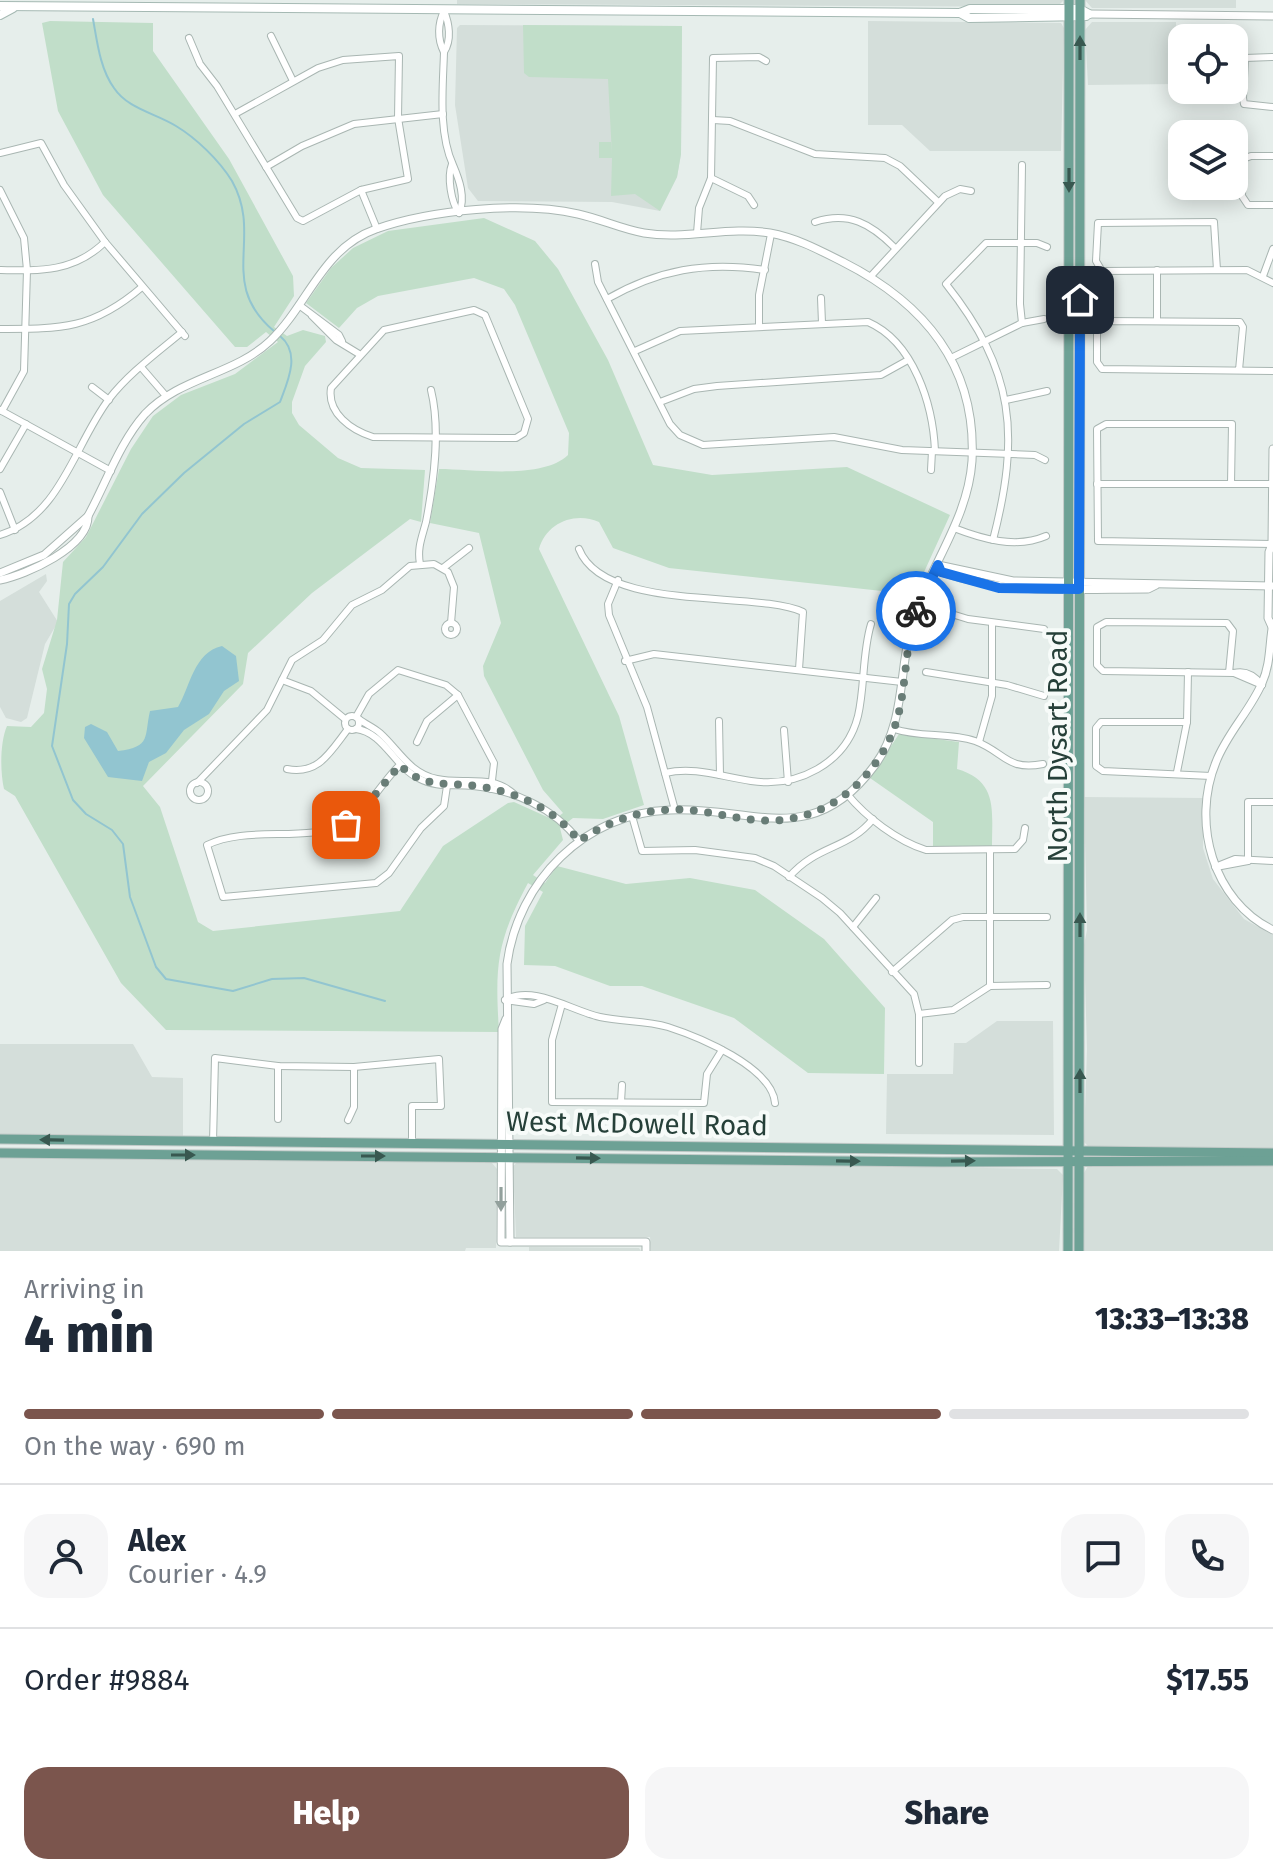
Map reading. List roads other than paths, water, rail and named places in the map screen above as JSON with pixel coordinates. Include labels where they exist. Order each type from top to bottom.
[{"type":"main road","points":[[0,6],[219,5],[444,11],[960,13],[970,9],[1077,10]]},
{"type":"main road","points":[[0,15],[13,8]]},
{"type":"main road","name":"North Dysart Road","points":[[1077,10],[1069,103],[1079,1251]]},
{"type":"main road","name":"North Dysart Road","points":[[1068,1251],[1080,141],[1077,10]]},
{"type":"main road","points":[[1069,103],[1074,116],[1074,134],[1080,141]]},
{"type":"main road","name":"West McDowell Road","points":[[0,1139],[789,1147],[1068,1156]]},
{"type":"main road","points":[[105,1140],[105,1154]]},
{"type":"main road","points":[[788,1160],[789,1147]]},
{"type":"main road","name":"West McDowell Road","points":[[0,1153],[788,1160],[1273,1153]]},
{"type":"main road","name":"West McDowell Road","points":[[1176,1156],[1273,1161]]},
{"type":"street","points":[[349,0],[353,10]]},
{"type":"street","points":[[353,10],[357,0]]},
{"type":"street","points":[[1077,10],[1273,16]]},
{"type":"street","points":[[444,11],[440,20],[439,44],[444,52],[443,114],[452,164],[458,172],[463,206],[459,213]]},
{"type":"street","points":[[271,36],[293,81]]},
{"type":"street","points":[[189,38],[200,64],[235,114],[297,218],[303,221],[361,190],[408,179],[398,118],[399,56],[343,60],[318,68],[235,114]]},
{"type":"street","points":[[697,233],[699,208],[711,178],[713,58],[759,57],[766,61]]},
{"type":"street","points":[[1273,57],[1245,58],[1244,104],[1273,107]]},
{"type":"street","points":[[266,167],[337,129],[372,120],[443,114]]},
{"type":"street","points":[[713,120],[730,121],[815,154],[885,158],[900,166],[938,202]]},
{"type":"street","points":[[0,153],[41,143],[64,185],[105,242],[183,334],[141,367],[109,400],[46,506],[15,530],[0,535]]},
{"type":"street","points":[[1273,156],[1243,159],[1243,202],[1273,205]]},
{"type":"street","points":[[1022,165],[1022,323]]},
{"type":"street","points":[[711,178],[748,196],[754,205]]},
{"type":"street","points":[[0,190],[24,238],[27,270],[24,371],[1,411],[111,471]]},
{"type":"street","points":[[361,190],[377,229]]},
{"type":"street","points":[[871,276],[894,247],[938,202],[955,190],[971,191]]},
{"type":"street","points":[[0,580],[36,564],[88,516],[141,419],[166,396],[242,361],[273,338],[335,256],[377,229],[459,213],[546,209],[580,214],[648,234],[771,234],[806,244],[871,276],[916,310],[951,358],[966,397],[972,452],[967,489],[954,528],[919,604],[894,729],[877,763],[847,794],[824,809],[779,820],[675,810],[632,816],[579,841],[534,887],[511,937],[506,1019],[502,1029],[506,1242],[646,1242],[646,1251]]},
{"type":"street","points":[[815,222],[840,217],[864,222],[894,247]]},
{"type":"street","points":[[1217,270],[1214,222],[1098,223],[1097,266],[1102,271],[1247,270],[1273,283]]},
{"type":"street","points":[[759,326],[758,304],[771,234]]},
{"type":"street","points":[[0,270],[75,265],[105,242]]},
{"type":"street","points":[[993,540],[1006,491],[1009,454],[1006,400],[985,341],[946,284],[986,243],[1037,243],[1047,247]]},
{"type":"street","points":[[1263,276],[1273,249]]},
{"type":"street","points":[[595,264],[598,282],[674,429],[692,441],[703,445],[834,437],[890,449],[1035,455],[1045,460]]},
{"type":"street","points":[[607,299],[654,274],[733,267],[765,270]]},
{"type":"street","points":[[1157,270],[1157,320]]},
{"type":"street","points":[[0,329],[82,325],[112,311],[142,287]]},
{"type":"street","points":[[821,298],[822,323]]},
{"type":"street","points":[[299,305],[356,357]]},
{"type":"street","points":[[480,311],[485,315],[528,426],[516,438],[373,437],[362,433],[334,411],[329,400],[331,388],[356,357],[391,327],[480,311]]},
{"type":"street","points":[[951,358],[1022,323],[1044,319]]},
{"type":"street","points":[[1239,370],[1243,327],[1240,322],[1099,321],[1098,368],[1273,371]]},
{"type":"street","points":[[635,351],[680,331],[868,322],[886,334],[908,360],[928,402],[933,451],[931,470]]},
{"type":"street","points":[[660,402],[694,389],[717,386],[881,375],[908,360]]},
{"type":"street","points":[[141,367],[166,396]]},
{"type":"street","points":[[92,387],[109,400]]},
{"type":"street","points":[[420,564],[418,552],[426,521],[436,438],[431,390]]},
{"type":"street","points":[[1006,400],[1047,391]]},
{"type":"street","points":[[0,469],[26,424]]},
{"type":"street","points":[[1231,484],[1232,424],[1099,425],[1098,541],[1272,546]]},
{"type":"street","points":[[1273,449],[1273,626],[1270,658],[1262,685],[1220,753],[1211,776],[1209,838],[1214,867],[1238,906],[1273,930]]},
{"type":"street","points":[[1097,484],[1273,484]]},
{"type":"street","points":[[0,492],[15,530]]},
{"type":"street","points":[[954,528],[993,540],[1023,542],[1046,536]]},
{"type":"street","points":[[205,782],[206,796],[196,800],[190,791],[197,783],[205,782],[267,710],[292,660],[323,640],[352,605],[382,590],[404,569],[420,564],[443,568],[469,548]]},
{"type":"street","points":[[579,549],[583,559],[593,568],[618,580],[684,598],[803,612],[799,669]]},
{"type":"street","points":[[0,573],[36,564]]},
{"type":"street","points":[[938,565],[941,572],[988,586],[1074,585],[1148,589],[1156,585],[1271,586]]},
{"type":"street","points":[[443,568],[454,587],[451,623]]},
{"type":"street","points":[[618,580],[608,604],[609,615],[625,661],[647,707],[675,810]]},
{"type":"street","points":[[919,604],[992,623],[1044,629]]},
{"type":"street","points":[[979,742],[990,712],[992,623]]},
{"type":"street","points":[[1232,673],[1232,626],[1227,623],[1099,623],[1099,669],[1232,673],[1255,677],[1262,685]]},
{"type":"street","points":[[665,773],[688,770],[767,783],[788,782],[813,772],[832,758],[855,726],[871,624]]},
{"type":"street","points":[[625,661],[654,654],[902,682]]},
{"type":"street","points":[[356,729],[357,718],[369,694],[398,670],[446,685],[458,695],[494,763],[492,786]]},
{"type":"street","points":[[926,672],[1044,696]]},
{"type":"street","points":[[1177,772],[1187,722],[1188,672]]},
{"type":"street","points":[[282,680],[311,691],[345,719],[348,729]]},
{"type":"street","points":[[417,742],[427,721],[458,695]]},
{"type":"street","points":[[345,719],[357,718],[379,732],[408,765],[422,773],[436,779],[492,786],[515,795],[553,814],[579,841]]},
{"type":"street","points":[[719,721],[720,775]]},
{"type":"street","points":[[1187,722],[1097,724],[1096,766],[1099,770],[1211,776]]},
{"type":"street","points":[[348,729],[372,735],[400,765],[420,780],[447,786],[492,786]]},
{"type":"street","points":[[287,769],[302,772],[319,765],[348,729]]},
{"type":"street","points":[[894,729],[917,736],[979,742],[1018,767],[1043,764]]},
{"type":"street","points":[[784,730],[788,782]]},
{"type":"street","points":[[400,765],[346,825],[283,835],[243,835],[207,845],[223,897],[376,883],[389,873],[421,828],[440,811],[447,800],[447,786]]},
{"type":"street","points":[[847,794],[873,819],[912,846],[926,850],[990,851],[1019,847],[1025,828]]},
{"type":"street","points":[[1248,861],[1248,802],[1273,802]]},
{"type":"street","points":[[632,816],[642,851],[695,850],[755,858],[831,905],[914,994],[919,1014],[919,1063]]},
{"type":"street","points":[[789,877],[804,859],[857,836],[873,819]]},
{"type":"street","points":[[990,851],[990,986]]},
{"type":"street","points":[[1214,867],[1230,859],[1273,861]]},
{"type":"street","points":[[853,927],[876,898]]},
{"type":"street","points":[[892,972],[952,920],[990,916],[1047,917]]},
{"type":"street","points":[[919,1014],[953,1010],[990,986],[1047,985]]},
{"type":"street","points":[[505,1000],[514,995],[534,996],[601,1017],[667,1027],[722,1050],[762,1078],[774,1091],[775,1103]]},
{"type":"street","points":[[562,1004],[552,1040],[552,1102],[704,1103],[707,1074],[722,1050]]},
{"type":"street","points":[[213,1142],[215,1058],[278,1066],[354,1067],[439,1059],[441,1106],[412,1106],[412,1143]]},
{"type":"street","points":[[278,1066],[278,1119]]},
{"type":"street","points":[[348,1120],[354,1107],[354,1067]]},
{"type":"street","points":[[621,1102],[622,1085]]},
{"type":"water","points":[[222,646],[236,656],[239,681],[224,691],[209,714],[184,730],[166,753],[149,762],[142,781],[108,777],[84,738],[85,727],[91,724],[107,732],[118,751],[136,747],[146,734],[150,711],[178,707],[199,663],[205,655]]},
{"type":"waterway","points":[[93,19],[102,64],[120,95],[191,137],[214,158],[232,181],[241,202],[244,222],[244,278],[248,296],[258,314],[275,332]]},
{"type":"waterway","points":[[280,336],[290,351],[291,359],[280,402],[244,424],[184,473],[142,514],[103,567],[69,604],[67,644],[52,746],[73,800],[86,814],[112,830],[123,844],[130,897],[156,967],[166,979],[233,991],[272,979],[304,978],[385,1001]]}]
